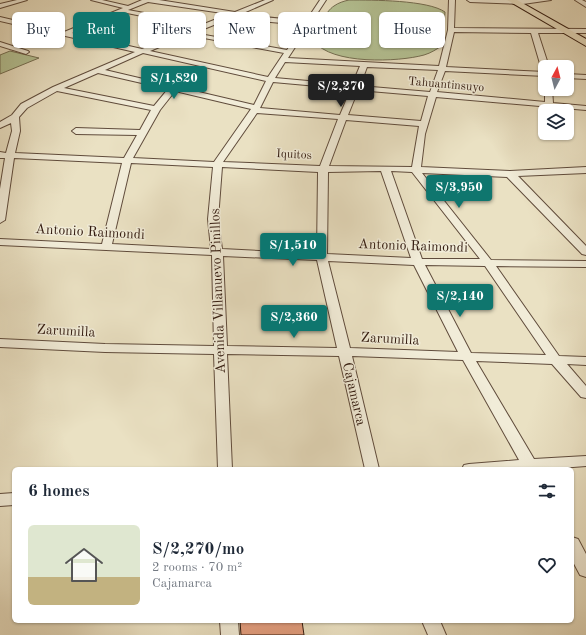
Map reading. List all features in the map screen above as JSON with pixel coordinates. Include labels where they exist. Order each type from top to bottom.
[{"type":"highway","points":[[517,1],[571,32],[586,43]]},
{"type":"highway","points":[[571,32],[586,38]]},
{"type":"street","points":[[0,6],[24,0]]},
{"type":"street","points":[[94,0],[128,7]]},
{"type":"street","points":[[65,34],[147,0],[216,12]]},
{"type":"street","name":"Avenida Villanuevo Pinillos","points":[[315,12],[323,0]]},
{"type":"street","points":[[452,0],[451,30],[442,68],[424,124],[416,171],[488,263],[555,359],[586,394]]},
{"type":"street","points":[[470,0],[548,0]]},
{"type":"street","points":[[578,0],[586,5]]},
{"type":"street","points":[[0,1],[8,4]]},
{"type":"street","points":[[248,12],[273,1]]},
{"type":"street","points":[[120,10],[138,14]]},
{"type":"street","name":"Tahuantinsuyo","points":[[0,20],[12,23]]},
{"type":"street","points":[[206,27],[214,24]]},
{"type":"street","points":[[451,30],[586,31]]},
{"type":"street","points":[[534,31],[543,60]]},
{"type":"street","name":"Tahuantinsuyo","points":[[65,34],[270,80],[432,96],[549,104]]},
{"type":"street","points":[[206,37],[288,52]]},
{"type":"street","points":[[0,44],[26,52]]},
{"type":"street","points":[[0,126],[18,114],[97,70],[156,48]]},
{"type":"street","name":"Avenida Villanuevo Pinillos","points":[[225,467],[217,252],[213,219],[218,163],[256,109],[270,80],[291,48]]},
{"type":"street","points":[[59,91],[105,72],[144,53]]},
{"type":"street","points":[[284,60],[538,74]]},
{"type":"street","name":"Cajamarca","points":[[364,65],[323,169],[322,257],[372,467]]},
{"type":"street","points":[[97,70],[256,109],[343,118],[424,124]]},
{"type":"street","points":[[574,76],[586,77]]},
{"type":"street","points":[[106,248],[128,160],[156,109],[172,89]]},
{"type":"street","points":[[59,91],[156,109]]},
{"type":"street","points":[[548,96],[549,104]]},
{"type":"street","name":"Tahuantinsuyo","points":[[574,107],[586,108]]},
{"type":"street","points":[[0,220],[18,114]]},
{"type":"street","points":[[76,131],[143,133]]},
{"type":"street","name":"Iquitos","points":[[0,155],[218,163],[323,169],[385,168],[416,171],[510,174],[586,170]]},
{"type":"street","points":[[385,168],[418,262],[467,357],[530,467],[586,461]]},
{"type":"street","points":[[510,174],[586,252]]},
{"type":"street","name":"Antonio Raimondi","points":[[0,242],[418,262],[586,264]]},
{"type":"street","name":"Zarumilla","points":[[0,342],[105,348],[345,352],[586,360]]},
{"type":"street","points":[[0,500],[12,499]]},
{"type":"street","points":[[574,548],[586,570]]},
{"type":"street","points":[[229,623],[230,635]]},
{"type":"street","points":[[432,623],[437,635]]},
{"type":"green space","points":[[349,0],[372,0],[413,3],[437,8],[445,12],[379,12],[379,48],[438,48],[424,55],[383,60],[350,58],[323,49],[322,48],[371,48],[371,12],[328,12],[339,3]]},
{"type":"green space","points":[[10,51],[39,58],[0,74],[0,55]]},
{"type":"building","points":[[240,623],[302,623],[304,635],[241,635]]}]
